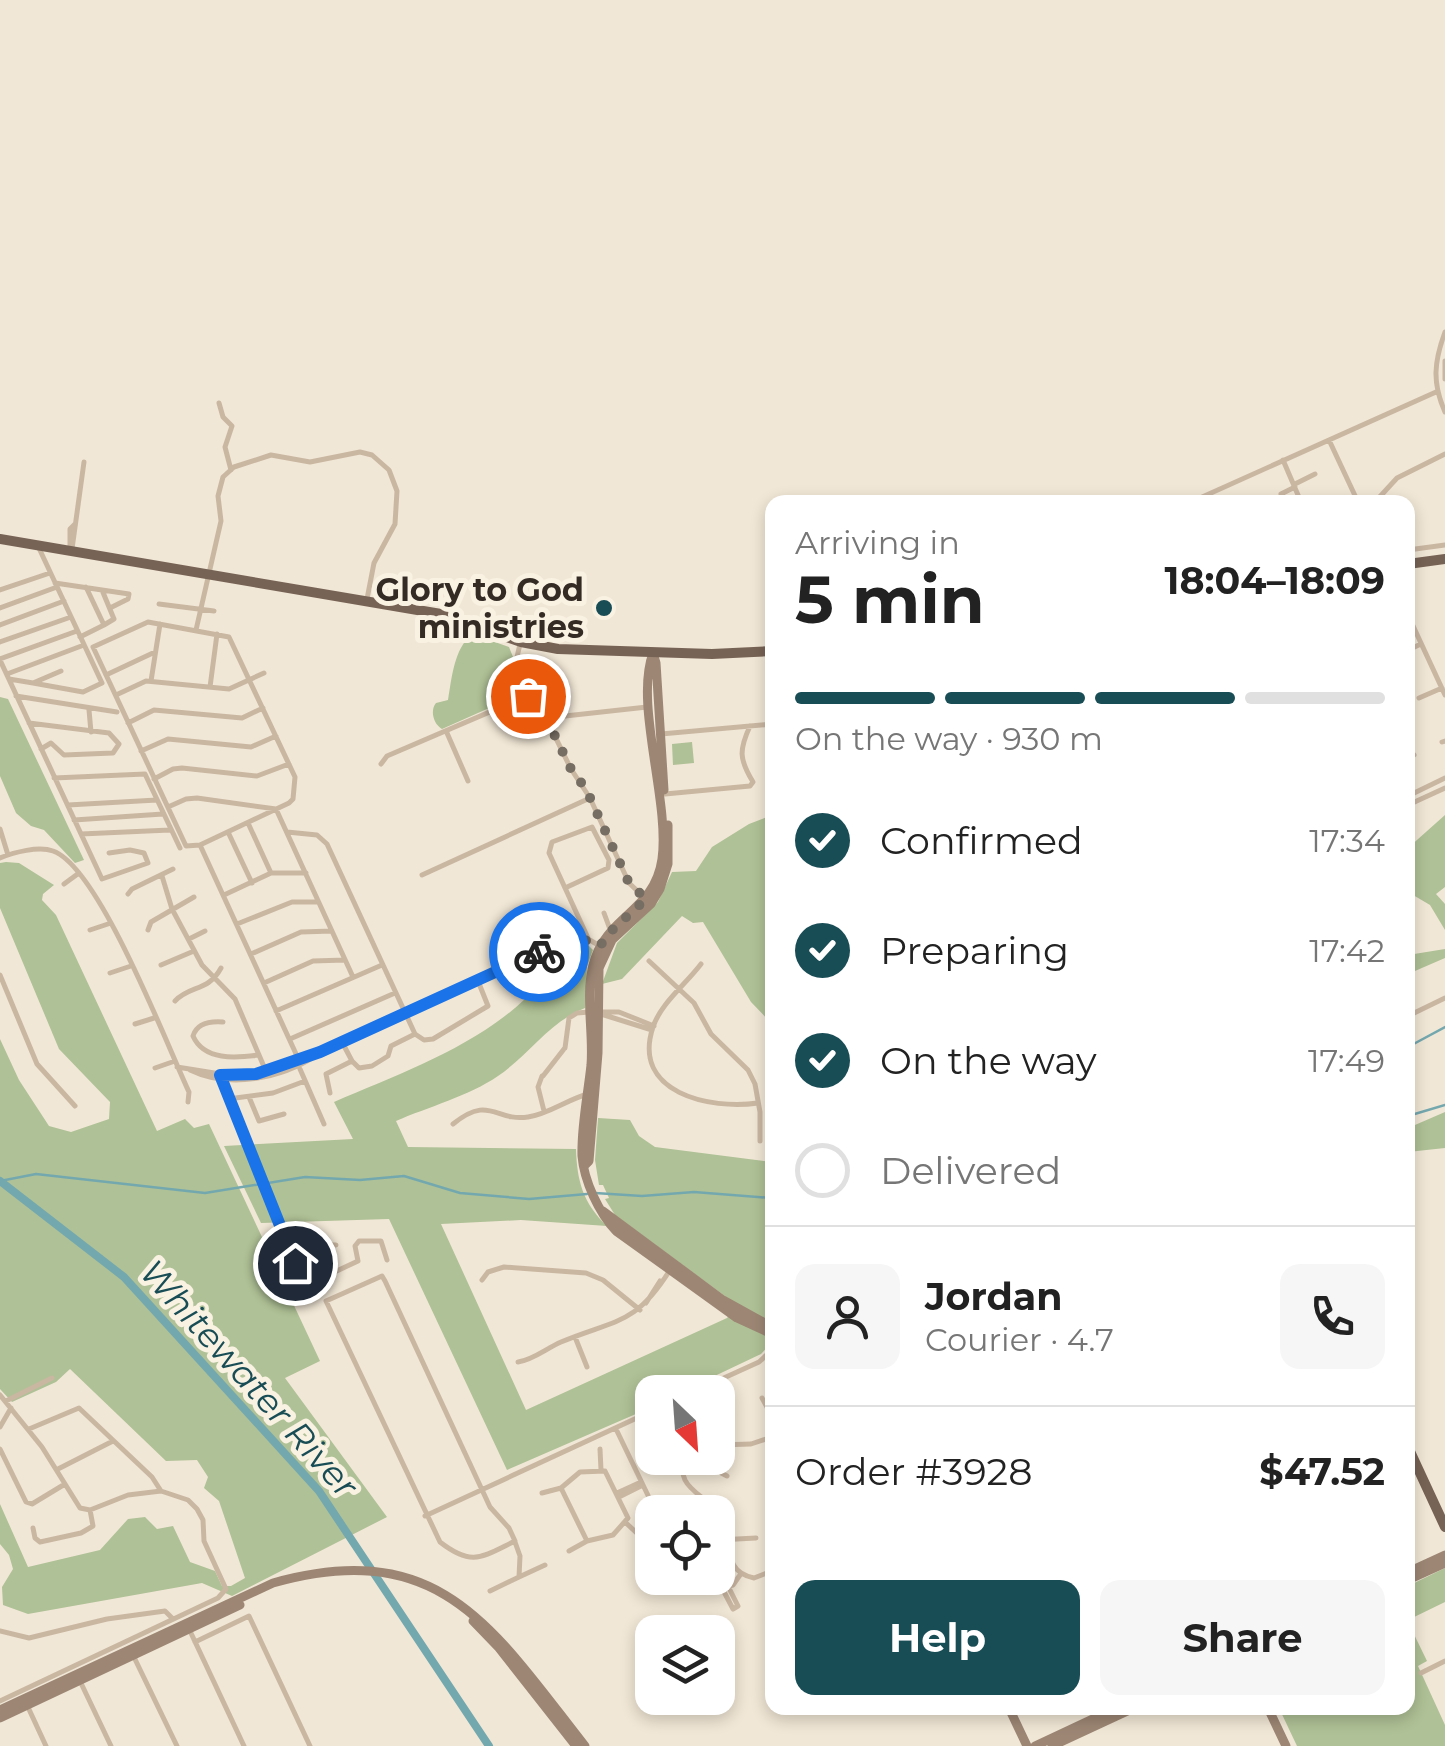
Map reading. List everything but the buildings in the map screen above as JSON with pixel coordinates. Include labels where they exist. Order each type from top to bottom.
[{"type":"main road","points":[[0,540],[441,614],[521,642],[558,649],[653,653],[765,651]]},
{"type":"main road","points":[[1415,563],[1445,559]]},
{"type":"main road","points":[[1415,1462],[1445,1527]]},
{"type":"street","points":[[1445,332],[1435,365],[1436,392],[1445,412]]},
{"type":"street","points":[[1445,362],[1445,380]]},
{"type":"street","points":[[1206,495],[1436,392]]},
{"type":"street","points":[[219,403],[223,417],[232,426],[225,447],[230,470]]},
{"type":"street","points":[[1328,440],[1355,495]]},
{"type":"street","points":[[196,630],[221,520],[218,496],[224,477],[254,458],[285,455],[310,462],[347,453],[372,455],[389,470],[398,502],[395,524],[374,563],[367,602]]},
{"type":"street","points":[[1381,495],[1397,478],[1445,454]]},
{"type":"street","points":[[1283,460],[1298,495]]},
{"type":"street","points":[[71,552],[70,529],[75,524],[84,462]]},
{"type":"street","points":[[1281,494],[1314,474]]},
{"type":"street","points":[[1415,549],[1445,544]]},
{"type":"street","points":[[8,677],[83,692],[102,683],[38,546]]},
{"type":"street","points":[[0,590],[50,573]]},
{"type":"street","points":[[0,608],[56,585],[128,594],[128,599],[110,608]]},
{"type":"street","points":[[86,587],[104,625]]},
{"type":"street","points":[[102,590],[114,619],[0,660],[102,879],[148,862],[139,850],[109,853]]},
{"type":"street","points":[[0,625],[64,602]]},
{"type":"street","points":[[159,604],[214,610]]},
{"type":"street","points":[[0,642],[71,617]]},
{"type":"street","points":[[54,778],[145,774],[158,800],[166,811],[186,846],[200,845],[293,799],[295,777],[229,637],[143,624],[93,647],[154,778],[166,811],[170,830],[180,848]]},
{"type":"street","points":[[150,680],[160,624]]},
{"type":"street","points":[[1415,631],[1443,691],[1419,698]]},
{"type":"street","points":[[210,687],[217,634]]},
{"type":"street","points":[[521,642],[518,657],[534,693],[571,769],[590,798],[629,883],[646,899]]},
{"type":"street","points":[[1415,647],[1421,644]]},
{"type":"street","points":[[8,677],[84,645]]},
{"type":"street","points":[[106,675],[155,652]]},
{"type":"street","points":[[653,653],[650,707],[663,849],[656,882],[646,899],[610,932],[604,948],[597,979],[582,1161],[603,1211],[671,1267],[765,1327]]},
{"type":"street","points":[[604,948],[651,904],[665,876],[670,847],[653,653]]},
{"type":"street","points":[[32,682],[62,671]]},
{"type":"street","points":[[116,696],[150,680],[230,688],[264,673]]},
{"type":"street","points":[[83,692],[91,732]]},
{"type":"street","points":[[381,764],[387,756],[447,734],[534,693]]},
{"type":"street","points":[[16,696],[117,712]]},
{"type":"street","points":[[547,718],[650,707]]},
{"type":"street","points":[[128,723],[154,710],[242,718],[263,708]]},
{"type":"street","points":[[29,723],[110,733],[118,748],[112,752],[64,755],[51,743],[41,749]]},
{"type":"street","points":[[659,734],[765,725]]},
{"type":"street","points":[[665,794],[750,786],[753,782],[742,765],[740,751],[750,726]]},
{"type":"street","points":[[447,734],[468,781]]},
{"type":"street","points":[[141,752],[168,739],[251,747],[276,736]]},
{"type":"street","points":[[154,778],[182,768],[257,776],[289,764]]},
{"type":"street","points":[[1415,793],[1445,778]]},
{"type":"street","points":[[1415,802],[1445,788]]},
{"type":"street","points":[[74,820],[166,811],[198,798],[276,809]]},
{"type":"street","points":[[422,875],[590,798]]},
{"type":"street","points":[[68,806],[158,800]]},
{"type":"street","points":[[276,809],[353,977]]},
{"type":"street","points":[[248,822],[271,873]]},
{"type":"street","points":[[565,888],[608,868],[609,860],[592,826],[552,842],[548,853],[588,940]]},
{"type":"street","points":[[0,830],[2,855],[49,849],[62,856],[97,895],[189,1092],[188,1102]]},
{"type":"street","points":[[81,834],[170,830]]},
{"type":"street","points":[[228,832],[252,883]]},
{"type":"street","points":[[287,832],[322,838],[415,1034],[424,1040],[434,1039],[488,1006],[478,981]]},
{"type":"street","points":[[200,845],[297,1056]]},
{"type":"street","points":[[128,894],[132,888],[173,870]]},
{"type":"street","points":[[223,896],[271,873],[306,872]]},
{"type":"street","points":[[64,884],[78,873]]},
{"type":"street","points":[[162,876],[172,909],[194,950],[235,999],[267,1074]]},
{"type":"street","points":[[148,930],[151,922],[194,898]]},
{"type":"street","points":[[238,924],[292,902],[318,902]]},
{"type":"street","points":[[604,912],[610,932]]},
{"type":"street","points":[[90,930],[111,923]]},
{"type":"street","points":[[190,939],[205,931]]},
{"type":"street","points":[[251,954],[301,932],[332,931]]},
{"type":"street","points":[[155,1068],[176,1064],[220,1077],[267,1074],[566,940],[588,940],[604,948]]},
{"type":"street","points":[[161,965],[194,950]]},
{"type":"street","points":[[264,983],[313,961],[346,960]]},
{"type":"street","points":[[648,961],[694,1003],[718,1042],[748,1070],[755,1084],[760,1141]]},
{"type":"street","points":[[701,964],[653,1028],[653,1062],[675,1091],[710,1104],[758,1102]]},
{"type":"street","points":[[276,1011],[382,965]]},
{"type":"street","points":[[110,973],[131,966]]},
{"type":"street","points":[[175,1002],[179,996],[198,990],[221,968]]},
{"type":"street","points":[[504,968],[522,982]]},
{"type":"street","points":[[0,974],[37,1064],[74,1106]]},
{"type":"street","points":[[290,1039],[395,993]]},
{"type":"street","points":[[1415,1013],[1445,998]]},
{"type":"street","points":[[541,1112],[539,1085],[565,1048],[569,1018],[578,1013],[619,1012],[653,1028]]},
{"type":"street","points":[[585,1166],[589,1161],[595,1096],[595,1013]]},
{"type":"street","points":[[134,1024],[154,1018]]},
{"type":"street","points":[[222,1022],[207,1022],[198,1027],[193,1036],[197,1045],[224,1057],[260,1055]]},
{"type":"street","points":[[342,1042],[360,1068],[372,1066],[388,1056],[391,1046],[415,1034]]},
{"type":"street","points":[[330,1092],[326,1074],[352,1061]]},
{"type":"street","points":[[300,1069],[324,1124]]},
{"type":"street","points":[[220,1077],[304,1282],[309,1284],[358,1261],[354,1246],[362,1240],[381,1241],[387,1260]]},
{"type":"street","points":[[228,1099],[273,1094],[306,1081]]},
{"type":"street","points":[[453,1124],[477,1110],[524,1118],[572,1094],[588,1094]]},
{"type":"street","points":[[250,1097],[259,1120],[284,1114]]},
{"type":"street","points":[[286,1244],[336,1245]]},
{"type":"street","points":[[482,1280],[488,1272],[504,1267],[586,1273],[603,1280],[640,1310]]},
{"type":"street","points":[[518,1362],[618,1323],[640,1310],[671,1267]]},
{"type":"street","points":[[515,1541],[467,1559],[440,1542],[326,1301],[382,1276],[490,1507],[515,1541],[520,1556],[519,1577]]},
{"type":"street","points":[[575,1337],[587,1367]]},
{"type":"street","points":[[730,1375],[765,1356]]},
{"type":"street","points":[[6,1401],[52,1378]]},
{"type":"street","points":[[0,1395],[29,1430],[80,1508],[90,1510],[128,1494],[161,1491],[188,1500],[203,1520],[204,1541],[225,1584],[224,1595],[0,1700]]},
{"type":"street","points":[[762,1398],[765,1403]]},
{"type":"street","points":[[0,1427],[11,1408]]},
{"type":"street","points":[[29,1430],[79,1408],[152,1477],[161,1491]]},
{"type":"street","points":[[425,1516],[635,1420]]},
{"type":"street","points":[[616,1428],[648,1495]]},
{"type":"street","points":[[735,1444],[765,1439]]},
{"type":"street","points":[[57,1470],[113,1442]]},
{"type":"street","points":[[0,1449],[26,1502],[32,1504],[65,1484]]},
{"type":"street","points":[[600,1449],[600,1470]]},
{"type":"street","points":[[542,1493],[561,1488],[580,1472],[600,1470],[607,1472],[618,1495],[627,1515],[624,1522],[612,1535],[587,1541],[569,1552]]},
{"type":"street","points":[[686,1475],[686,1482],[701,1495]]},
{"type":"street","points":[[618,1495],[642,1483]]},
{"type":"street","points":[[561,1488],[587,1541]]},
{"type":"street","points":[[33,1528],[40,1542],[81,1533],[93,1526],[90,1510]]},
{"type":"street","points":[[624,1522],[635,1532]]},
{"type":"street","points":[[735,1540],[756,1538]]},
{"type":"street","points":[[1415,1569],[1445,1555]]},
{"type":"street","points":[[1415,1577],[1445,1563]]},
{"type":"street","points":[[490,1591],[545,1566]]},
{"type":"street","points":[[735,1567],[740,1574],[754,1578],[765,1575]]},
{"type":"street","points":[[0,1718],[274,1585],[352,1574],[412,1585],[462,1607],[506,1643],[585,1746]]},
{"type":"street","points":[[735,1580],[740,1574]]},
{"type":"street","points":[[462,1607],[576,1746]]},
{"type":"street","points":[[0,1631],[29,1638],[107,1618],[166,1611],[173,1619]]},
{"type":"street","points":[[195,1642],[249,1616],[310,1746]]},
{"type":"street","points":[[188,1626],[244,1746]]},
{"type":"street","points":[[0,1710],[132,1654]]},
{"type":"street","points":[[132,1654],[177,1746]]},
{"type":"street","points":[[1421,1673],[1445,1661]]},
{"type":"street","points":[[80,1681],[111,1746]]},
{"type":"street","points":[[27,1705],[46,1746]]},
{"type":"street","points":[[1013,1715],[1031,1746],[1100,1715]]},
{"type":"street","points":[[1052,1746],[1119,1715]]},
{"type":"street","points":[[1271,1715],[1286,1746]]},
{"type":"green space","points":[[472,634],[509,647],[525,687],[523,693],[442,729],[435,720],[434,706],[448,700],[458,655]]},
{"type":"green space","points":[[0,697],[8,699],[84,860],[75,863],[44,830],[31,826],[16,813],[0,776]]},
{"type":"green space","points":[[692,742],[694,763],[673,765],[672,744]]},
{"type":"green space","points":[[1445,815],[1445,887],[1436,894],[1445,904],[1445,930],[1430,905],[1415,896],[1415,842]]},
{"type":"green space","points":[[765,818],[765,1017],[751,1002],[703,922],[693,923],[682,916],[622,979],[602,984],[617,943],[658,902],[672,872],[696,871],[712,847]]},
{"type":"green space","points":[[0,863],[19,863],[54,885],[42,900],[56,915],[157,1131],[185,1119],[194,1128],[209,1124],[320,1361],[285,1378],[387,1517],[232,1596],[202,1583],[28,1614],[3,1605],[2,1587],[13,1569],[0,1544],[0,1504],[28,1567],[100,1550],[128,1519],[145,1517],[157,1529],[173,1526],[190,1562],[215,1571],[222,1586],[245,1578],[219,1501],[204,1488],[208,1477],[197,1460],[166,1461],[70,1369],[56,1382],[12,1402],[0,1389],[0,1039],[19,1080],[49,1126],[71,1132],[109,1119],[110,1102],[59,1049],[0,908]]},
{"type":"green space","points":[[572,944],[588,945],[593,950],[587,966],[585,1008],[550,1030],[487,1083],[396,1121],[408,1147],[576,1149],[583,1191],[607,1226],[521,1220],[441,1224],[526,1410],[727,1318],[737,1305],[615,1215],[605,1199],[609,1198],[603,1185],[599,1185],[595,1160],[598,1118],[630,1120],[639,1136],[655,1147],[765,1161],[765,1350],[717,1375],[635,1375],[635,1414],[507,1470],[389,1219],[261,1223],[224,1146],[353,1139],[334,1102],[429,1061],[489,1027],[517,1007],[562,955],[560,949]]},
{"type":"green space","points":[[1445,949],[1445,958],[1415,971],[1415,954]]},
{"type":"green space","points":[[1445,1112],[1445,1148],[1415,1151],[1415,1125]]},
{"type":"green space","points":[[1445,1568],[1445,1602],[1415,1617],[1415,1583]]},
{"type":"green space","points":[[1415,1636],[1427,1661],[1418,1666],[1445,1725],[1445,1746],[1297,1746],[1282,1715],[1415,1715]]},
{"type":"waterway","points":[[1415,1043],[1445,1027]]},
{"type":"waterway","points":[[1415,1114],[1445,1105]]},
{"type":"waterway","points":[[0,1181],[36,1174],[205,1193],[305,1177],[360,1180],[404,1176],[460,1193],[529,1199],[587,1194]]},
{"type":"waterway","name":"Whitewater River","points":[[0,1181],[124,1277],[319,1491],[489,1746]]},
{"type":"waterway","points":[[595,1193],[642,1196],[694,1192],[765,1197]]},
{"type":"way so far","points":[[528,696],[534,693],[571,769],[586,789],[629,883],[646,899],[600,946],[573,938],[539,952]]},
{"type":"place","name":"Glory to God ministries","points":[[604,608]]},
{"type":"route","points":[[295,1263],[220,1075],[256,1074],[320,1052],[539,952]]}]
